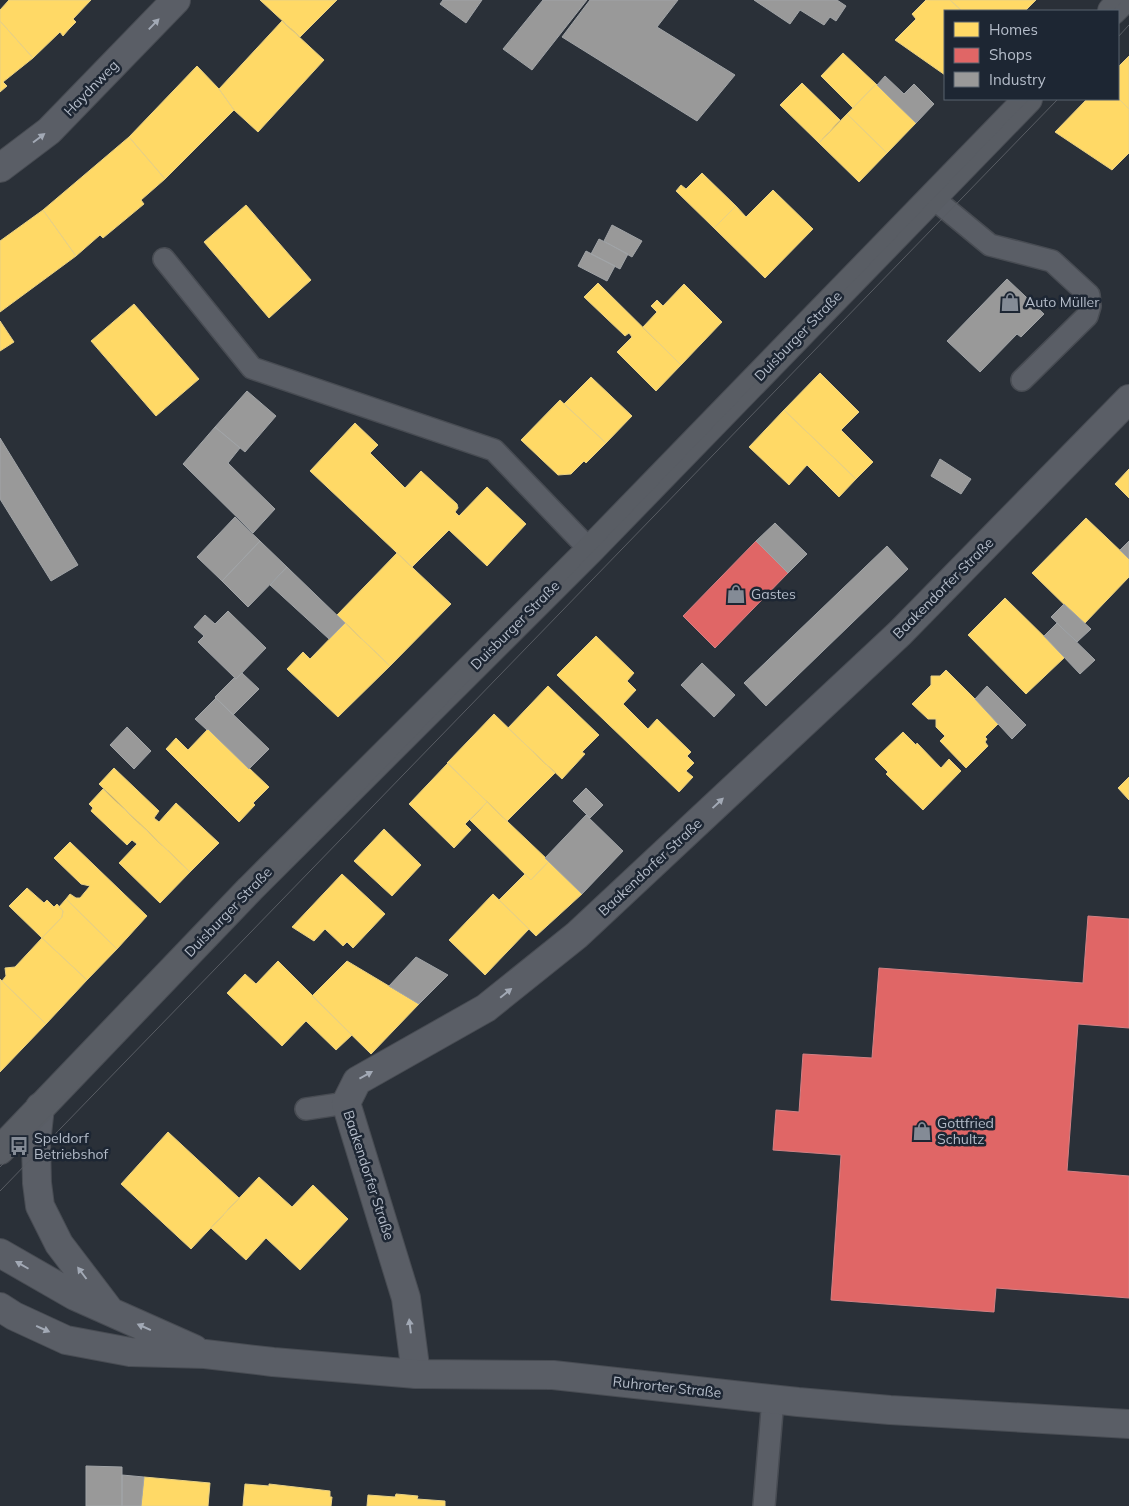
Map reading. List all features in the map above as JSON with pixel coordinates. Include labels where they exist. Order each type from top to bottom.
[{"type":"main road","points":[[1113,10],[1123,0]]},
{"type":"main road","name":"Duisburger Straße","points":[[0,1150],[250,889],[590,550],[1027,100]]},
{"type":"street","name":"Haydnweg","points":[[0,168],[49,131],[176,0]]},
{"type":"street","name":"Baakendorfer Straße","points":[[416,1374],[406,1298],[346,1104],[356,1081],[486,1008],[577,936],[900,633],[1129,399]]},
{"type":"street","name":"Ruhrorter Straße","points":[[40,1107],[36,1144],[37,1183],[40,1206],[60,1244],[111,1312]]},
{"type":"street","name":"Ruhrorter Straße","points":[[0,1253],[75,1296],[205,1354]]},
{"type":"street","name":"Ruhrorter Straße","points":[[0,1307],[14,1316],[66,1340],[130,1352],[205,1354],[273,1362],[416,1374],[553,1375],[890,1410],[1129,1424]]},
{"type":"lane","points":[[933,198],[990,245],[1052,261],[1089,295],[1090,306],[1087,316],[1022,380]]},
{"type":"lane","points":[[164,259],[252,368],[494,450],[590,550]]},
{"type":"lane","points":[[306,1109],[346,1104]]},
{"type":"lane","points":[[764,1506],[773,1399]]},
{"type":"building: Homes","points":[[9,0],[91,0],[73,19],[76,22],[63,36],[60,32],[33,58],[0,21],[0,10]]},
{"type":"building: Homes","points":[[260,0],[337,0],[300,37]]},
{"type":"building: Homes","points":[[926,0],[950,0],[961,10],[944,10],[944,74],[895,40],[916,19],[912,14]]},
{"type":"building: Homes","points":[[950,0],[1036,0],[1026,10],[961,10]]},
{"type":"building: Homes","points":[[0,21],[33,58],[3,82],[7,86],[0,92]]},
{"type":"building: Homes","points":[[282,21],[324,60],[258,132],[234,110],[219,89]]},
{"type":"building: Homes","points":[[843,53],[876,84],[853,108],[821,76]]},
{"type":"building: Homes","points":[[1129,56],[1129,109],[1119,99],[1119,66]]},
{"type":"building: Homes","points":[[197,66],[219,89],[234,110],[165,179],[129,137]]},
{"type":"building: Homes","points":[[802,83],[840,120],[819,143],[780,105]]},
{"type":"building: Homes","points":[[876,84],[916,123],[887,153],[847,114]]},
{"type":"building: Homes","points":[[1119,99],[1129,109],[1129,153],[1112,170],[1055,132],[1086,100]]},
{"type":"building: Homes","points":[[847,114],[887,153],[859,182],[819,143]]},
{"type":"building: Homes","points":[[129,137],[165,179],[141,200],[144,204],[103,238],[100,235],[76,256],[43,210]]},
{"type":"building: Homes","points":[[702,173],[736,206],[714,228],[676,191],[681,185],[686,189]]},
{"type":"building: Homes","points":[[773,190],[813,229],[765,278],[714,228],[736,206],[746,217]]},
{"type":"building: Homes","points":[[246,205],[311,280],[269,318],[204,242]]},
{"type":"building: Homes","points":[[43,210],[76,256],[0,312],[0,241]]},
{"type":"building: Homes","points":[[598,283],[681,365],[656,391],[617,352],[632,337],[629,333],[625,336],[584,297]]},
{"type":"building: Homes","points":[[684,284],[722,322],[681,365],[643,327],[657,312],[651,306],[657,300],[663,306]]},
{"type":"building: Homes","points":[[134,304],[199,379],[156,416],[91,341]]},
{"type":"building: Homes","points":[[0,321],[14,342],[0,351]]},
{"type":"building: Homes","points":[[820,373],[859,412],[841,430],[873,462],[856,479],[784,410]]},
{"type":"building: Homes","points":[[591,377],[632,416],[606,443],[564,404]]},
{"type":"building: Homes","points":[[560,400],[606,443],[586,463],[584,461],[571,474],[558,475],[521,440]]},
{"type":"building: Homes","points":[[784,410],[856,479],[839,497],[807,465],[789,485],[749,447]]},
{"type":"building: Homes","points":[[355,423],[378,445],[370,453],[405,488],[421,471],[457,504],[458,508],[455,512],[459,516],[487,487],[526,524],[487,566],[449,530],[412,567],[310,471]]},
{"type":"building: Homes","points":[[1129,469],[1129,498],[1115,484]]},
{"type":"building: Homes","points":[[1086,518],[1129,559],[1129,577],[1084,624],[1032,573]]},
{"type":"building: Homes","points":[[397,553],[451,604],[390,666],[337,615]]},
{"type":"building: Homes","points":[[1005,598],[1065,657],[1026,694],[968,635]]},
{"type":"building: Homes","points":[[345,623],[390,666],[338,717],[287,669],[303,652],[310,659]]},
{"type":"building: Homes","points":[[596,636],[634,673],[627,681],[636,690],[623,704],[648,729],[657,719],[691,752],[687,756],[694,763],[686,771],[693,777],[679,792],[557,675]]},
{"type":"building: Homes","points":[[946,670],[999,723],[985,737],[987,739],[985,742],[988,746],[966,768],[940,741],[945,736],[936,727],[936,719],[928,719],[912,704],[931,685],[931,676],[940,676]]},
{"type":"building: Homes","points":[[548,686],[599,735],[582,752],[585,754],[562,779],[508,728]]},
{"type":"building: Homes","points":[[494,714],[555,773],[507,821],[447,763]]},
{"type":"building: Homes","points":[[208,729],[269,787],[253,803],[255,805],[239,822],[166,749],[176,738],[188,750]]},
{"type":"building: Homes","points":[[903,732],[916,745],[917,743],[941,768],[949,759],[961,771],[923,810],[886,774],[888,772],[875,759]]},
{"type":"building: Homes","points":[[448,763],[487,802],[465,824],[471,830],[454,848],[409,804]]},
{"type":"building: Homes","points":[[114,768],[159,811],[154,818],[159,822],[176,803],[219,843],[190,872],[99,784]]},
{"type":"building: Homes","points":[[1129,777],[1129,800],[1118,788]]},
{"type":"building: Homes","points":[[103,789],[190,872],[160,903],[119,863],[137,844],[132,840],[127,845],[91,811],[93,808],[89,804]]},
{"type":"building: Homes","points":[[487,802],[549,861],[531,880],[470,820]]},
{"type":"building: Homes","points":[[384,829],[421,865],[392,896],[354,861]]},
{"type":"building: Homes","points":[[70,842],[147,916],[117,949],[66,899],[70,894],[80,898],[90,886],[81,884],[54,858]]},
{"type":"building: Homes","points":[[549,861],[582,894],[536,936],[499,900],[525,874],[531,880]]},
{"type":"building: Homes","points":[[342,874],[385,914],[353,948],[347,942],[343,946],[325,929],[314,941],[292,927]]},
{"type":"building: Homes","points":[[27,888],[44,903],[47,900],[54,907],[57,904],[63,911],[62,917],[42,938],[9,906]]},
{"type":"building: Homes","points":[[493,894],[529,929],[485,975],[449,940]]},
{"type":"building: Homes","points":[[66,899],[117,949],[87,980],[42,938],[62,917],[63,911],[59,907]]},
{"type":"building: Homes","points":[[42,938],[87,980],[46,1024],[2,981],[6,976],[5,968],[15,967]]},
{"type":"building: Homes","points":[[278,961],[352,1035],[336,1050],[306,1021],[282,1046],[227,993],[245,974],[256,984]]},
{"type":"building: Homes","points":[[347,961],[419,1004],[371,1054],[312,996]]},
{"type":"building: Homes","points":[[0,979],[46,1024],[0,1072]]},
{"type":"building: Homes","points":[[168,1132],[239,1198],[191,1249],[121,1184]]},
{"type":"building: Homes","points":[[259,1177],[292,1207],[313,1185],[348,1219],[300,1270],[266,1238],[246,1260],[211,1228]]},
{"type":"building: Homes","points":[[144,1477],[210,1483],[208,1506],[141,1506]]},
{"type":"building: Homes","points":[[245,1484],[269,1486],[269,1484],[330,1491],[330,1497],[332,1497],[331,1506],[243,1506]]},
{"type":"building: Homes","points":[[396,1494],[418,1496],[417,1499],[445,1501],[445,1506],[367,1506],[368,1495],[395,1497]]},
{"type":"building: Shops","name":"Gastes","points":[[756,541],[788,573],[715,648],[683,616]]},
{"type":"building: Shops","name":"Gottfried Schultz","points":[[1088,916],[1129,919],[1129,1028],[1078,1024],[1067,1171],[1129,1176],[1129,1298],[996,1288],[994,1312],[831,1300],[841,1155],[773,1150],[776,1110],[799,1112],[803,1054],[872,1058],[879,968],[1083,983]]},
{"type":"building: Industry","points":[[443,0],[482,0],[466,23],[440,4]]},
{"type":"building: Industry","points":[[543,0],[587,0],[532,70],[503,49]]},
{"type":"building: Industry","points":[[590,0],[678,0],[657,27],[735,75],[697,121],[562,37]]},
{"type":"building: Industry","points":[[754,0],[837,0],[846,6],[836,21],[830,17],[824,25],[800,10],[790,24]]},
{"type":"building: Industry","points":[[885,76],[904,94],[914,84],[934,104],[916,123],[877,85]]},
{"type":"building: Industry","points":[[612,225],[642,241],[632,257],[604,241]]},
{"type":"building: Industry","points":[[599,239],[628,254],[620,269],[591,254]]},
{"type":"building: Industry","points":[[586,251],[615,266],[607,281],[578,266]]},
{"type":"building: Industry","points":[[1007,279],[1044,314],[1021,337],[1017,334],[980,372],[947,341]]},
{"type":"building: Industry","points":[[247,391],[276,416],[245,452],[215,427]]},
{"type":"building: Industry","points":[[215,427],[240,448],[228,463],[275,509],[253,533],[183,464]]},
{"type":"building: Industry","points":[[0,438],[78,565],[51,581],[0,499]]},
{"type":"building: Industry","points":[[940,459],[971,479],[961,494],[931,476]]},
{"type":"building: Industry","points":[[235,517],[260,541],[222,581],[197,557]]},
{"type":"building: Industry","points":[[775,523],[807,554],[788,573],[756,541]]},
{"type":"building: Industry","points":[[260,541],[287,567],[248,607],[222,581]]},
{"type":"building: Industry","points":[[1129,541],[1129,559],[1120,550]]},
{"type":"building: Industry","points":[[887,546],[908,569],[766,706],[744,683]]},
{"type":"building: Industry","points":[[287,567],[345,623],[329,639],[270,585]]},
{"type":"building: Industry","points":[[1064,604],[1091,629],[1077,642],[1051,617]]},
{"type":"building: Industry","points":[[228,611],[266,648],[236,679],[198,642],[204,636],[194,627],[205,615],[215,624]]},
{"type":"building: Industry","points":[[1057,623],[1095,660],[1080,674],[1044,636]]},
{"type":"building: Industry","points":[[702,663],[735,695],[714,717],[681,685]]},
{"type":"building: Industry","points":[[242,673],[259,689],[233,715],[215,697],[234,678],[236,679]]},
{"type":"building: Industry","points":[[987,686],[1026,725],[1012,739],[975,699]]},
{"type":"building: Industry","points":[[216,698],[269,749],[249,769],[195,719]]},
{"type":"building: Industry","points":[[127,727],[151,751],[134,769],[110,745]]},
{"type":"building: Industry","points":[[586,788],[603,805],[590,818],[573,801]]},
{"type":"building: Industry","points":[[586,815],[623,851],[582,894],[545,858]]},
{"type":"building: Industry","points":[[416,957],[448,975],[419,1004],[389,986]]},
{"type":"building: Industry","points":[[86,1466],[122,1467],[122,1506],[86,1506]]},
{"type":"building: Industry","points":[[122,1475],[144,1477],[141,1506],[122,1506]]},
{"type":"tram line","points":[[1114,10],[1124,0]]},
{"type":"tram line","points":[[1119,36],[1129,25]]},
{"type":"tram line","points":[[0,1167],[1028,100]]},
{"type":"tram line","points":[[0,1191],[1057,100]]},
{"type":"place","name":"Auto Müller","points":[[1010,302]]},
{"type":"place","name":"Gastes","points":[[736,594]]},
{"type":"place","name":"Gottfried Schultz","points":[[922,1131]]},
{"type":"place","name":"Speldorf Betriebshof","points":[[19,1146]]}]
